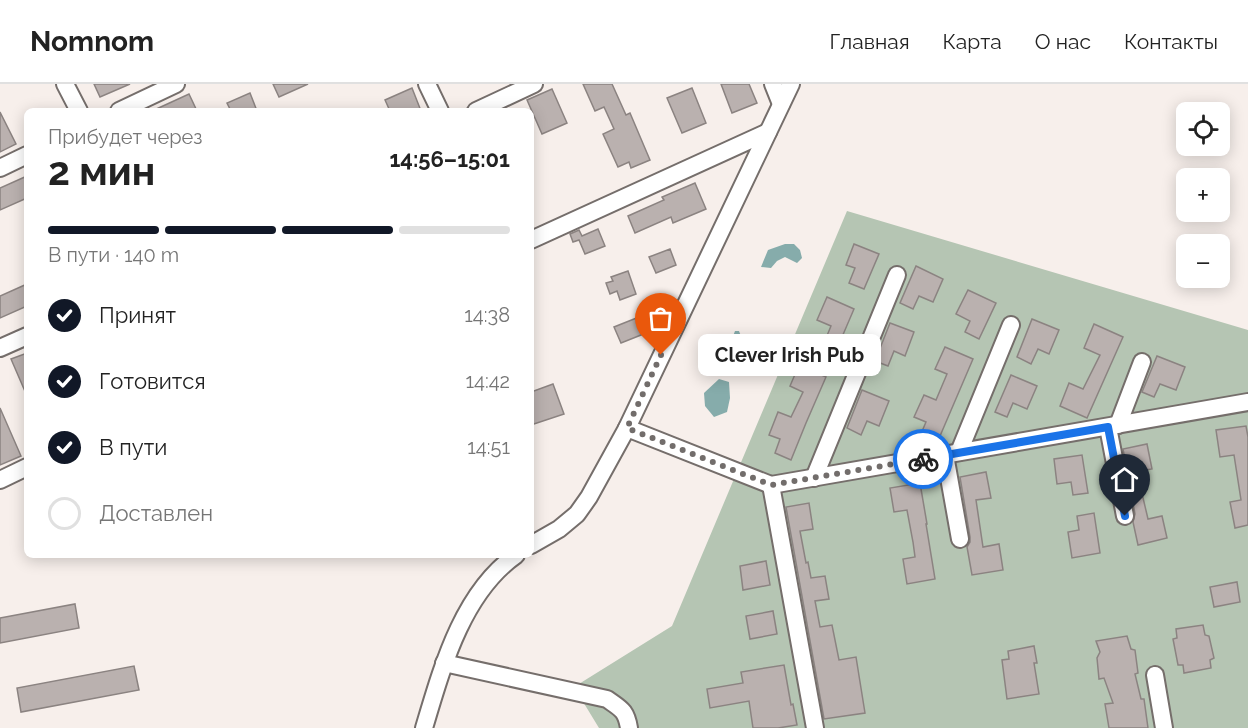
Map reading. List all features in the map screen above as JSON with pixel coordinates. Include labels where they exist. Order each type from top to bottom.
[{"type":"street","points":[[65,84],[77,108]]},
{"type":"street","points":[[125,108],[176,84]]},
{"type":"street","points":[[427,84],[439,108]]},
{"type":"street","points":[[482,108],[534,84]]},
{"type":"street","points":[[773,84],[781,104]]},
{"type":"street","points":[[534,543],[558,530],[577,514],[589,497],[627,428],[791,84]]},
{"type":"street","points":[[534,239],[768,132]]},
{"type":"street","points":[[0,168],[24,156]]},
{"type":"street","points":[[814,478],[897,275]]},
{"type":"street","points":[[960,539],[952,454],[1011,325]]},
{"type":"street","points":[[0,348],[24,337]]},
{"type":"street","points":[[1125,516],[1113,426],[1142,362]]},
{"type":"street","points":[[627,428],[771,485],[1248,402]]},
{"type":"street","points":[[0,480],[24,468]]},
{"type":"street","points":[[771,485],[814,728]]},
{"type":"street","points":[[424,728],[444,663],[462,622],[484,586],[512,558]]},
{"type":"street","points":[[444,663],[607,699],[627,716],[629,728]]},
{"type":"street","points":[[1155,675],[1164,728]]},
{"type":"green space","points":[[847,211],[1248,330],[1248,728],[599,728],[574,687],[672,626]]},
{"type":"water","points":[[785,244],[794,244],[800,250],[802,258],[797,263],[785,257],[771,268],[761,267],[768,250]]},
{"type":"water","points":[[735,331],[739,331],[743,343],[742,354],[729,373],[719,371],[721,360]]},
{"type":"water","points":[[719,379],[729,382],[730,398],[727,412],[714,417],[705,406],[704,393]]},
{"type":"building","points":[[94,84],[130,84],[100,97]]},
{"type":"building","points":[[273,84],[308,84],[279,97]]},
{"type":"building","points":[[583,84],[612,84],[626,115],[630,113],[650,160],[631,168],[629,162],[618,167],[603,134],[614,129],[604,107],[595,111]]},
{"type":"building","points":[[721,84],[749,84],[757,103],[732,113]]},
{"type":"building","points":[[412,88],[420,108],[389,108],[385,100]]},
{"type":"building","points":[[692,88],[706,123],[682,133],[667,98]]},
{"type":"building","points":[[552,89],[567,123],[542,134],[534,116],[534,108],[531,108],[527,100]]},
{"type":"building","points":[[250,93],[256,108],[230,108],[227,103]]},
{"type":"building","points":[[189,94],[196,108],[159,108]]},
{"type":"building","points":[[0,112],[16,144],[0,152]]},
{"type":"building","points":[[24,177],[24,199],[0,210],[0,188]]},
{"type":"building","points":[[695,183],[706,209],[673,223],[671,217],[635,233],[628,216],[664,200],[662,197]]},
{"type":"building","points":[[598,229],[605,246],[585,254],[579,240],[573,242],[570,234],[579,230],[582,236]]},
{"type":"building","points":[[854,244],[879,254],[864,289],[849,283],[855,268],[846,265]]},
{"type":"building","points":[[670,249],[676,265],[656,273],[649,257]]},
{"type":"building","points":[[916,266],[943,279],[933,302],[919,296],[913,309],[900,303]]},
{"type":"building","points":[[628,271],[636,294],[620,300],[617,291],[610,294],[606,283],[613,281],[611,277]]},
{"type":"building","points":[[24,285],[24,307],[0,318],[0,296]]},
{"type":"building","points":[[968,290],[996,303],[979,339],[965,332],[970,321],[956,314]]},
{"type":"building","points":[[827,297],[854,309],[839,344],[826,338],[831,326],[817,320]]},
{"type":"building","points":[[639,317],[646,333],[621,343],[614,327]]},
{"type":"building","points":[[1032,319],[1059,330],[1049,354],[1038,349],[1031,364],[1017,357]]},
{"type":"building","points":[[890,323],[914,332],[905,356],[894,351],[888,366],[875,361]]},
{"type":"building","points":[[1094,324],[1123,337],[1087,418],[1060,406],[1069,383],[1083,389],[1100,355],[1084,348]]},
{"type":"building","points":[[945,347],[973,359],[937,443],[920,436],[926,422],[914,417],[924,395],[936,400],[947,374],[935,369]]},
{"type":"building","points":[[24,354],[24,389],[11,359]]},
{"type":"building","points":[[1157,356],[1185,367],[1176,390],[1160,384],[1154,397],[1142,392]]},
{"type":"building","points":[[799,365],[826,377],[791,460],[775,453],[780,439],[769,435],[778,412],[791,417],[803,392],[790,386]]},
{"type":"building","points":[[1011,375],[1037,386],[1027,409],[1013,403],[1007,417],[995,412]]},
{"type":"building","points":[[553,384],[564,414],[534,424],[534,391]]},
{"type":"building","points":[[862,390],[889,401],[879,426],[867,421],[861,435],[847,428]]},
{"type":"building","points":[[0,408],[21,456],[0,465]]},
{"type":"building","points":[[1246,426],[1248,525],[1235,528],[1230,502],[1241,500],[1234,455],[1220,457],[1216,430]]},
{"type":"building","points":[[1147,444],[1152,469],[1139,471],[1142,485],[1140,485],[1148,519],[1162,516],[1167,538],[1138,545],[1133,522],[1135,514],[1123,449]]},
{"type":"building","points":[[1082,455],[1088,493],[1073,495],[1071,482],[1057,484],[1054,459]]},
{"type":"building","points":[[986,472],[991,498],[976,500],[983,547],[999,544],[1003,570],[972,575],[967,547],[970,537],[960,477]]},
{"type":"building","points":[[920,483],[935,579],[907,584],[903,559],[915,557],[913,542],[907,510],[894,512],[890,488]]},
{"type":"building","points":[[809,503],[813,529],[800,531],[806,563],[808,562],[811,578],[825,576],[829,599],[815,601],[820,627],[832,625],[839,660],[856,657],[865,713],[824,719],[786,507]]},
{"type":"building","points":[[1094,513],[1100,553],[1072,558],[1068,532],[1079,530],[1077,516]]},
{"type":"building","points":[[766,561],[770,585],[743,590],[740,566]]},
{"type":"building","points":[[1237,582],[1240,602],[1214,607],[1210,587]]},
{"type":"building","points":[[75,604],[79,628],[0,643],[0,618]]},
{"type":"building","points":[[773,611],[777,634],[750,639],[746,616]]},
{"type":"building","points":[[1203,625],[1205,635],[1209,636],[1214,658],[1210,660],[1211,668],[1184,673],[1183,665],[1178,665],[1173,639],[1177,638],[1176,629]]},
{"type":"building","points":[[1127,636],[1131,649],[1135,650],[1138,673],[1135,674],[1141,699],[1144,699],[1148,728],[1109,728],[1105,704],[1113,703],[1104,678],[1099,679],[1097,658],[1100,652],[1096,641]]},
{"type":"building","points":[[1034,646],[1039,694],[1007,699],[1002,660],[1009,659],[1008,651]]},
{"type":"building","points":[[784,665],[797,725],[753,728],[749,701],[710,708],[707,689],[743,683],[741,672]]},
{"type":"building","points":[[134,666],[139,690],[21,712],[17,688]]},
{"type":"way so far","points":[[661,355],[627,428],[728,469],[771,485],[923,459]]},
{"type":"place","name":"Clever Irish Pub","points":[[661,355]]},
{"type":"route","points":[[923,459],[1108,427],[1125,516]]}]
